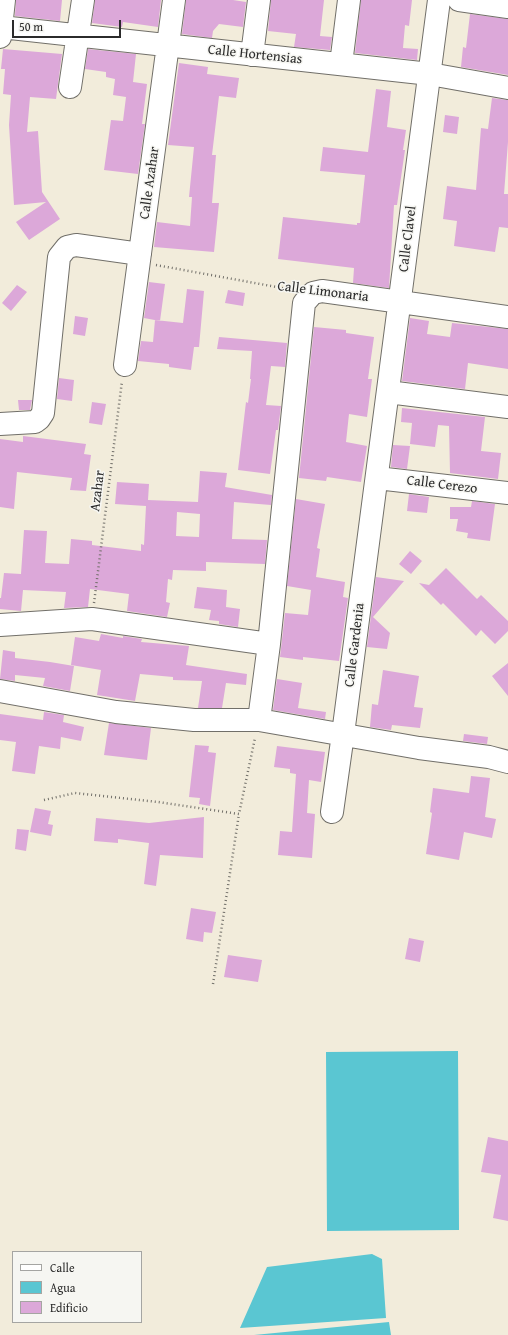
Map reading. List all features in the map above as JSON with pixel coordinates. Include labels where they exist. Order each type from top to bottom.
[{"type":"street","points":[[0,32],[4,0]]},
{"type":"street","points":[[70,87],[83,0]]},
{"type":"street","name":"Calle Azahar","points":[[124,365],[140,258],[174,0]]},
{"type":"street","points":[[252,55],[259,0]]},
{"type":"street","points":[[341,64],[349,0]]},
{"type":"street","name":"Calle Clavel","points":[[377,478],[439,0]]},
{"type":"street","points":[[458,0],[508,6]]},
{"type":"street","name":"Calle Hortensias","points":[[0,32],[78,36],[341,64],[430,74],[508,88]]},
{"type":"street","points":[[0,424],[34,422],[43,413],[59,257],[67,247],[76,245],[140,258]]},
{"type":"street","name":"Calle Limonaria","points":[[313,293],[322,291],[508,317]]},
{"type":"street","points":[[259,720],[269,644],[304,303],[313,293]]},
{"type":"street","points":[[388,392],[508,407]]},
{"type":"street","name":"Calle Cerezo","points":[[377,478],[508,493]]},
{"type":"street","name":"Calle Gardenia","points":[[332,812],[377,478]]},
{"type":"street","points":[[0,625],[92,619],[269,644]]},
{"type":"street","points":[[0,691],[116,712],[194,720],[259,720],[419,748],[489,756],[508,762]]},
{"type":"path","name":"Calle Limonaria","points":[[140,258],[313,293]]},
{"type":"path","name":"Azahar","points":[[92,619],[124,365]]},
{"type":"path","points":[[214,984],[239,814],[259,720]]},
{"type":"path","points":[[44,800],[75,793],[158,802],[239,814]]},
{"type":"water","points":[[458,1051],[459,1230],[327,1231],[326,1052]]},
{"type":"water","points":[[372,1254],[382,1259],[386,1318],[240,1328],[267,1267]]},
{"type":"water","points":[[389,1322],[391,1335],[254,1335]]},
{"type":"building","points":[[16,0],[62,0],[60,21],[15,16]]},
{"type":"building","points":[[95,0],[161,0],[158,27],[123,22],[122,27],[92,23]]},
{"type":"building","points":[[186,0],[233,0],[246,2],[243,27],[219,24],[213,31],[212,38],[182,34]]},
{"type":"building","points":[[271,0],[324,0],[320,36],[332,37],[330,50],[294,47],[296,34],[268,31]]},
{"type":"building","points":[[361,0],[412,0],[409,26],[405,25],[403,48],[418,49],[417,60],[355,53]]},
{"type":"building","points":[[470,14],[508,19],[508,75],[461,67],[463,47],[466,48]]},
{"type":"building","points":[[3,49],[62,54],[56,99],[30,97],[27,132],[38,131],[42,192],[60,219],[29,240],[16,222],[46,202],[14,205],[9,125],[11,95],[3,94],[5,69],[1,69]]},
{"type":"building","points":[[88,49],[136,54],[133,82],[147,84],[142,124],[145,124],[138,174],[104,170],[111,120],[123,121],[126,97],[113,95],[115,79],[106,77],[106,72],[85,69]]},
{"type":"building","points":[[179,63],[208,67],[207,74],[239,78],[236,98],[219,96],[212,155],[216,155],[212,203],[219,203],[214,252],[154,247],[157,222],[190,226],[192,197],[189,197],[194,147],[168,145]]},
{"type":"building","points":[[376,89],[391,91],[387,127],[406,130],[403,150],[405,150],[397,205],[394,205],[389,288],[353,283],[354,268],[278,259],[283,217],[357,225],[357,223],[360,223],[365,175],[320,171],[323,147],[368,152]]},
{"type":"building","points":[[492,98],[508,100],[508,142],[504,194],[508,194],[508,228],[499,227],[495,252],[454,246],[457,221],[443,219],[447,186],[476,190],[481,128],[488,129]]},
{"type":"building","points":[[445,115],[459,117],[457,134],[443,132]]},
{"type":"building","points":[[149,282],[165,284],[160,321],[144,318]]},
{"type":"building","points":[[17,285],[27,292],[11,311],[2,303]]},
{"type":"building","points":[[187,289],[204,291],[199,347],[194,347],[191,370],[169,367],[169,364],[138,361],[141,341],[153,342],[155,320],[183,323]]},
{"type":"building","points":[[228,290],[245,293],[243,306],[225,303]]},
{"type":"building","points":[[75,316],[88,318],[85,336],[73,334]]},
{"type":"building","points":[[410,318],[429,321],[427,334],[450,337],[452,323],[508,329],[508,369],[468,363],[465,389],[402,381]]},
{"type":"building","points":[[314,327],[346,330],[346,333],[374,337],[368,379],[372,379],[367,417],[349,414],[346,442],[367,446],[361,482],[327,477],[326,481],[299,478]]},
{"type":"building","points":[[219,337],[287,343],[285,367],[271,366],[266,405],[281,406],[270,474],[238,470],[246,402],[248,403],[251,379],[252,351],[217,349]]},
{"type":"building","points":[[59,378],[74,380],[72,401],[57,399]]},
{"type":"building","points":[[18,400],[32,400],[30,410],[19,410]]},
{"type":"building","points":[[92,402],[106,404],[102,425],[89,423]]},
{"type":"building","points":[[402,408],[485,417],[481,451],[501,453],[498,479],[450,473],[449,426],[438,425],[435,447],[410,444],[412,423],[401,422]]},
{"type":"building","points":[[23,436],[86,444],[84,454],[91,455],[86,491],[70,490],[72,478],[17,472],[14,509],[0,507],[0,439],[23,442]]},
{"type":"building","points":[[393,445],[410,446],[407,469],[391,467]]},
{"type":"building","points":[[200,471],[227,473],[225,487],[272,495],[271,505],[234,502],[232,539],[267,540],[265,564],[206,562],[206,571],[173,570],[172,580],[168,579],[166,602],[170,603],[167,617],[127,611],[129,594],[90,589],[88,607],[64,608],[66,592],[23,590],[21,611],[0,609],[0,598],[4,573],[21,574],[24,530],[47,531],[45,563],[69,564],[71,539],[92,541],[92,545],[141,551],[141,544],[144,545],[146,506],[115,504],[117,482],[149,484],[148,500],[198,502]],"holes":[[[177,512],[200,514],[199,537],[176,536]]]},
{"type":"building","points":[[409,494],[429,497],[427,513],[407,511]]},
{"type":"building","points":[[296,499],[325,504],[317,548],[320,549],[316,577],[345,582],[343,597],[348,598],[339,661],[303,657],[303,660],[280,657],[285,613],[308,615],[311,590],[287,586]]},
{"type":"building","points":[[472,501],[495,504],[490,541],[467,538],[468,533],[456,531],[458,519],[450,519],[450,507],[471,507]]},
{"type":"building","points":[[410,551],[422,561],[411,574],[399,564]]},
{"type":"building","points":[[446,568],[477,599],[481,595],[508,621],[508,631],[495,644],[481,630],[476,636],[443,603],[441,605],[419,583],[429,585]]},
{"type":"building","points":[[376,577],[404,581],[373,617],[390,633],[387,649],[367,647]]},
{"type":"building","points":[[197,587],[227,590],[226,607],[240,609],[238,627],[219,624],[219,621],[209,620],[211,610],[194,608]]},
{"type":"building","points":[[101,634],[123,638],[123,636],[142,639],[141,642],[189,646],[186,665],[247,674],[246,685],[226,683],[222,708],[198,708],[202,681],[173,680],[173,677],[140,674],[135,701],[97,695],[101,670],[71,665],[75,637],[99,641]]},
{"type":"building","points":[[3,650],[15,652],[15,658],[74,666],[70,691],[43,686],[45,678],[15,675],[15,681],[0,679]]},
{"type":"building","points":[[508,663],[508,696],[492,676]]},
{"type":"building","points":[[383,670],[419,676],[414,707],[423,708],[420,728],[392,725],[391,730],[370,727],[372,704],[378,705]]},
{"type":"building","points":[[277,679],[302,683],[298,708],[326,712],[325,719],[273,710]]},
{"type":"building","points":[[44,712],[64,715],[63,722],[84,727],[81,741],[61,737],[60,749],[39,746],[35,774],[12,771],[16,742],[0,740],[0,714],[43,720]]},
{"type":"building","points":[[109,723],[151,728],[147,760],[104,755]]},
{"type":"building","points":[[464,734],[488,737],[487,744],[463,741]]},
{"type":"building","points":[[195,745],[209,746],[208,752],[216,753],[210,806],[199,804],[200,798],[189,797]]},
{"type":"building","points":[[277,746],[325,752],[321,782],[309,780],[307,813],[315,814],[312,858],[278,855],[280,831],[292,832],[296,774],[290,773],[290,769],[274,767]]},
{"type":"building","points":[[471,776],[490,778],[485,817],[496,819],[492,838],[464,832],[459,860],[426,854],[432,813],[430,812],[433,788],[469,793]]},
{"type":"building","points":[[35,808],[51,811],[48,824],[53,825],[51,836],[30,832]]},
{"type":"building","points":[[204,817],[203,858],[160,855],[156,886],[144,884],[149,843],[118,839],[118,843],[94,841],[96,818],[149,823]]},
{"type":"building","points":[[17,829],[29,830],[26,851],[15,849]]},
{"type":"building","points":[[191,908],[216,912],[212,933],[204,932],[203,942],[186,939]]},
{"type":"building","points":[[409,938],[424,941],[420,962],[405,959]]},
{"type":"building","points":[[228,955],[262,960],[258,982],[224,977]]},
{"type":"building","points":[[488,1137],[508,1141],[508,1221],[493,1218],[501,1175],[481,1172]]}]
